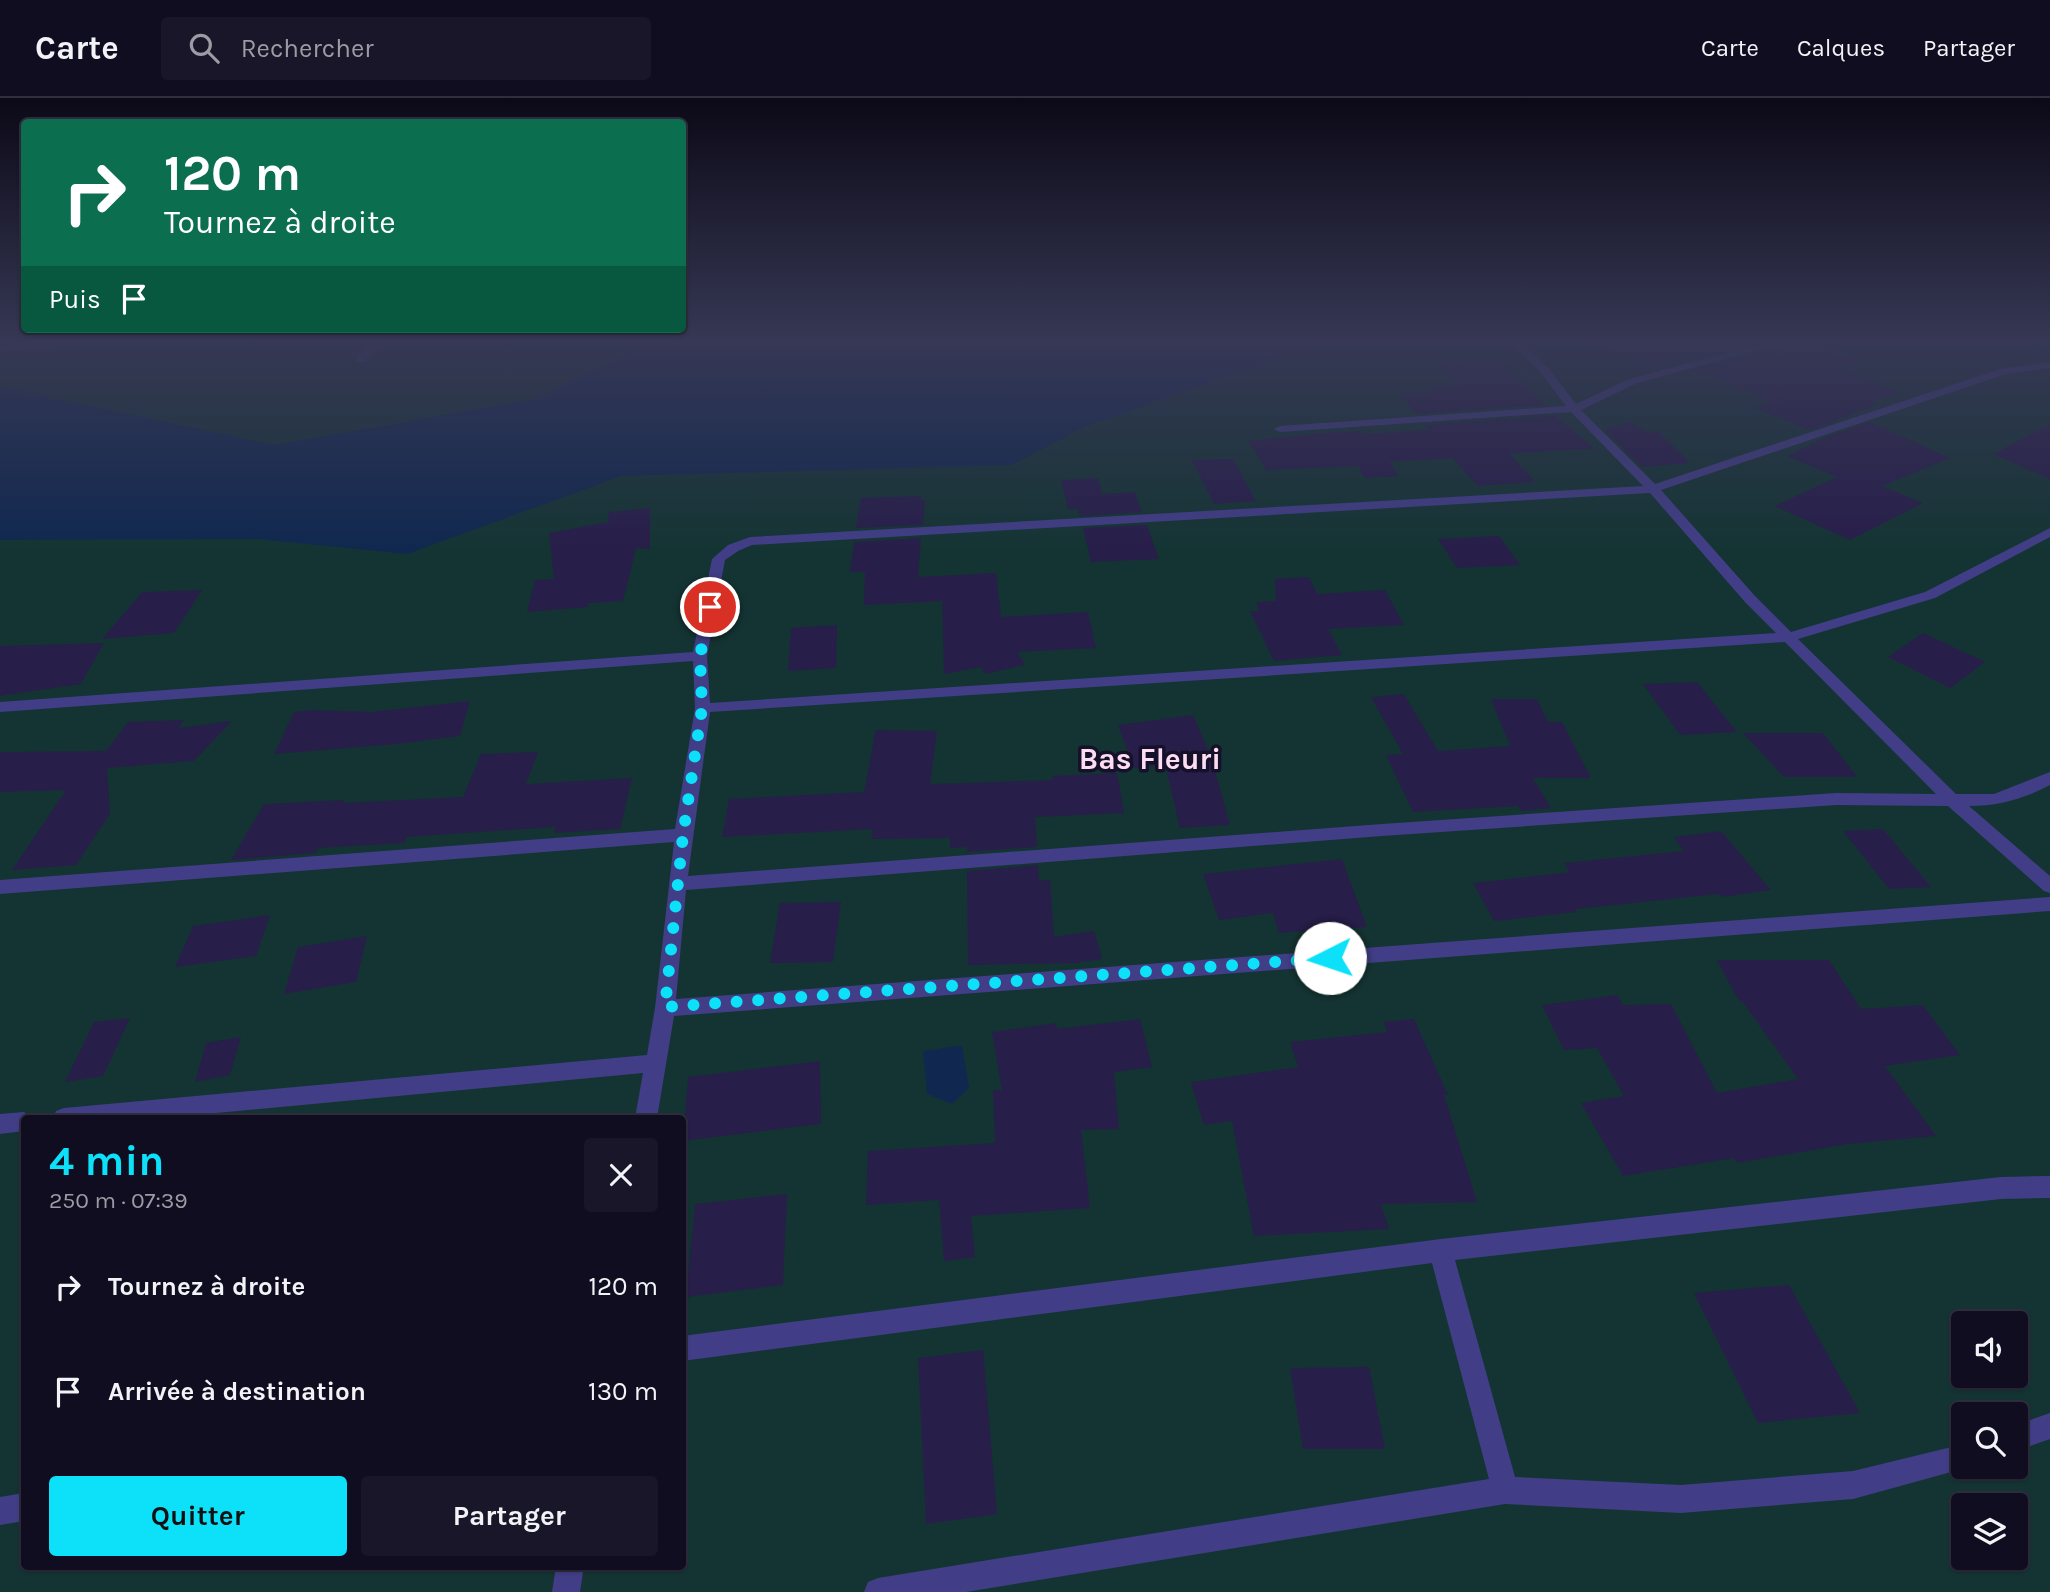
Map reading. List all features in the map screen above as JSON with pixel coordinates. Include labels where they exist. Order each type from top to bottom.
[{"type":"street","points":[[1280,429],[1534,412]]},
{"type":"street","points":[[1577,412],[1653,489],[1749,599],[1952,800],[2050,886]]},
{"type":"street","points":[[647,1115],[665,1007],[683,835],[702,708],[700,656],[719,559],[733,548],[750,541],[1653,489],[1883,412]]},
{"type":"street","points":[[702,708],[1789,637],[1930,595],[2050,532]]},
{"type":"street","points":[[0,707],[700,656]]},
{"type":"street","points":[[677,884],[1396,829],[1836,799],[1994,800],[2029,789],[2050,778]]},
{"type":"street","points":[[0,887],[683,835]]},
{"type":"street","points":[[665,1007],[2050,904]]},
{"type":"street","points":[[96,1115],[657,1063]]},
{"type":"street","points":[[0,1124],[21,1122]]},
{"type":"street","points":[[686,1348],[1441,1250],[2001,1188],[2050,1187]]},
{"type":"street","points":[[1441,1250],[1505,1490]]},
{"type":"street","points":[[2028,1434],[2050,1426]]},
{"type":"street","points":[[878,1592],[1505,1490],[1681,1499],[1853,1486],[1951,1460]]},
{"type":"street","points":[[0,1511],[21,1508]]},
{"type":"street","points":[[566,1592],[569,1570]]},
{"type":"green space","points":[[0,412],[2050,412],[2050,1592],[0,1592]]},
{"type":"water","points":[[0,412],[117,412],[275,445],[462,412],[1127,412],[1084,427],[1012,465],[621,476],[407,554],[258,539],[0,540]]},
{"type":"water","points":[[962,1045],[969,1088],[952,1104],[927,1094],[923,1051]]},
{"type":"building","points":[[1414,412],[1448,412],[1416,414]]},
{"type":"building","points":[[1764,412],[1858,412],[1809,430]]},
{"type":"building","points":[[1555,416],[1595,449],[1509,453],[1535,482],[1478,486],[1452,458],[1389,462],[1399,476],[1365,478],[1358,466],[1267,470],[1248,441],[1323,433],[1362,431],[1364,434],[1429,430],[1424,425]]},
{"type":"building","points":[[1629,422],[1649,433],[1657,430],[1690,463],[1642,467],[1605,430]]},
{"type":"building","points":[[1870,422],[1950,458],[1882,486],[1923,503],[1850,540],[1775,506],[1837,477],[1787,456],[1826,437]]},
{"type":"building","points":[[2050,424],[2050,479],[1993,454]]},
{"type":"building","points":[[1233,459],[1256,501],[1214,504],[1192,460]]},
{"type":"building","points":[[1098,478],[1102,494],[1135,492],[1142,512],[1080,516],[1078,509],[1068,509],[1061,480]]},
{"type":"building","points":[[921,496],[921,500],[925,500],[923,525],[856,528],[861,498]]},
{"type":"building","points":[[650,508],[650,549],[636,548],[623,601],[527,612],[535,580],[554,579],[549,533],[608,522],[609,512]]},
{"type":"building","points":[[1147,525],[1159,559],[1091,562],[1083,528]]},
{"type":"building","points":[[1499,536],[1520,565],[1457,568],[1438,539]]},
{"type":"building","points":[[921,538],[918,577],[996,573],[1001,617],[1088,612],[1096,648],[1017,652],[1025,665],[985,674],[981,667],[944,674],[942,601],[864,605],[865,572],[850,572],[854,542]]},
{"type":"building","points":[[1309,577],[1317,594],[1385,590],[1404,625],[1328,629],[1342,655],[1274,661],[1250,611],[1259,611],[1256,602],[1276,601],[1275,579]]},
{"type":"building","points":[[202,590],[174,633],[102,639],[142,592]]},
{"type":"building","points":[[837,625],[836,668],[788,671],[791,628]]},
{"type":"building","points":[[1923,633],[1985,662],[1950,688],[1888,657]]},
{"type":"building","points":[[104,643],[81,684],[0,696],[0,646]]},
{"type":"building","points":[[1697,682],[1737,732],[1680,735],[1643,684]]},
{"type":"building","points":[[1404,694],[1438,751],[1510,746],[1491,699],[1537,699],[1548,722],[1562,722],[1591,778],[1533,778],[1551,808],[1521,811],[1518,806],[1413,812],[1386,755],[1403,754],[1371,697]]},
{"type":"building","points":[[470,701],[460,736],[274,754],[294,712],[372,712]]},
{"type":"building","points":[[1193,715],[1211,756],[1230,825],[1180,828],[1165,764],[1134,768],[1118,725]]},
{"type":"building","points":[[184,720],[178,728],[232,721],[194,761],[107,768],[110,814],[76,865],[12,870],[66,790],[0,792],[0,752],[106,751],[128,722]]},
{"type":"building","points":[[876,730],[937,731],[930,784],[1053,780],[1052,776],[1117,773],[1124,813],[1035,817],[1037,847],[967,852],[967,847],[950,848],[950,838],[871,839],[873,829],[722,837],[729,799],[864,792]]},
{"type":"building","points":[[1743,733],[1823,733],[1857,777],[1784,777]]},
{"type":"building","points":[[538,752],[526,784],[632,778],[620,829],[554,833],[555,827],[407,837],[404,843],[319,848],[316,853],[231,860],[264,804],[463,797],[481,754]]},
{"type":"building","points":[[1883,829],[1931,887],[1889,889],[1843,831]]},
{"type":"building","points":[[1721,831],[1771,890],[1722,897],[1719,894],[1575,909],[1577,912],[1494,921],[1473,883],[1570,872],[1564,863],[1684,851],[1674,837]]},
{"type":"building","points":[[1342,859],[1367,927],[1279,933],[1273,913],[1219,920],[1203,874]]},
{"type":"building","points":[[1038,865],[1039,881],[1050,880],[1054,937],[1094,931],[1102,959],[1076,963],[968,965],[967,871]]},
{"type":"building","points":[[841,902],[833,962],[770,963],[780,903]]},
{"type":"building","points":[[270,915],[256,956],[175,967],[193,926]]},
{"type":"building","points":[[367,936],[356,982],[284,994],[298,947]]},
{"type":"building","points":[[1717,960],[1829,960],[1861,1009],[1923,1005],[1960,1055],[1885,1066],[1936,1136],[1847,1144],[1737,1163],[1734,1158],[1623,1176],[1581,1103],[1624,1096],[1597,1048],[1564,1050],[1542,1005],[1617,995],[1623,1005],[1671,1004],[1717,1093],[1798,1079],[1742,1001],[1739,1001]]},
{"type":"building","points":[[130,1018],[103,1076],[65,1082],[94,1022]]},
{"type":"building","points":[[1140,1019],[1152,1067],[1114,1072],[1119,1129],[1081,1130],[1090,1208],[971,1216],[975,1257],[944,1261],[939,1200],[866,1205],[868,1151],[995,1143],[993,1090],[1002,1090],[992,1032],[1056,1023],[1057,1029]]},
{"type":"building","points":[[1414,1019],[1448,1095],[1444,1095],[1477,1202],[1381,1204],[1389,1229],[1254,1236],[1232,1121],[1204,1125],[1191,1082],[1298,1067],[1290,1042],[1387,1032],[1383,1022]]},
{"type":"building","points":[[241,1037],[230,1075],[195,1082],[206,1043]]},
{"type":"building","points":[[820,1061],[821,1124],[686,1141],[688,1077]]},
{"type":"building","points":[[787,1194],[783,1285],[686,1297],[695,1204]]},
{"type":"building","points":[[1789,1285],[1860,1413],[1758,1423],[1694,1293]]},
{"type":"building","points":[[983,1350],[997,1514],[926,1524],[918,1358]]},
{"type":"building","points":[[1369,1367],[1385,1449],[1303,1449],[1290,1368]]},
{"type":"district","name":"Bas Fleuri","points":[[1150,759]]},
{"type":"route","points":[[710,607],[700,656],[702,708],[683,835],[665,1007],[1330,958]]}]
